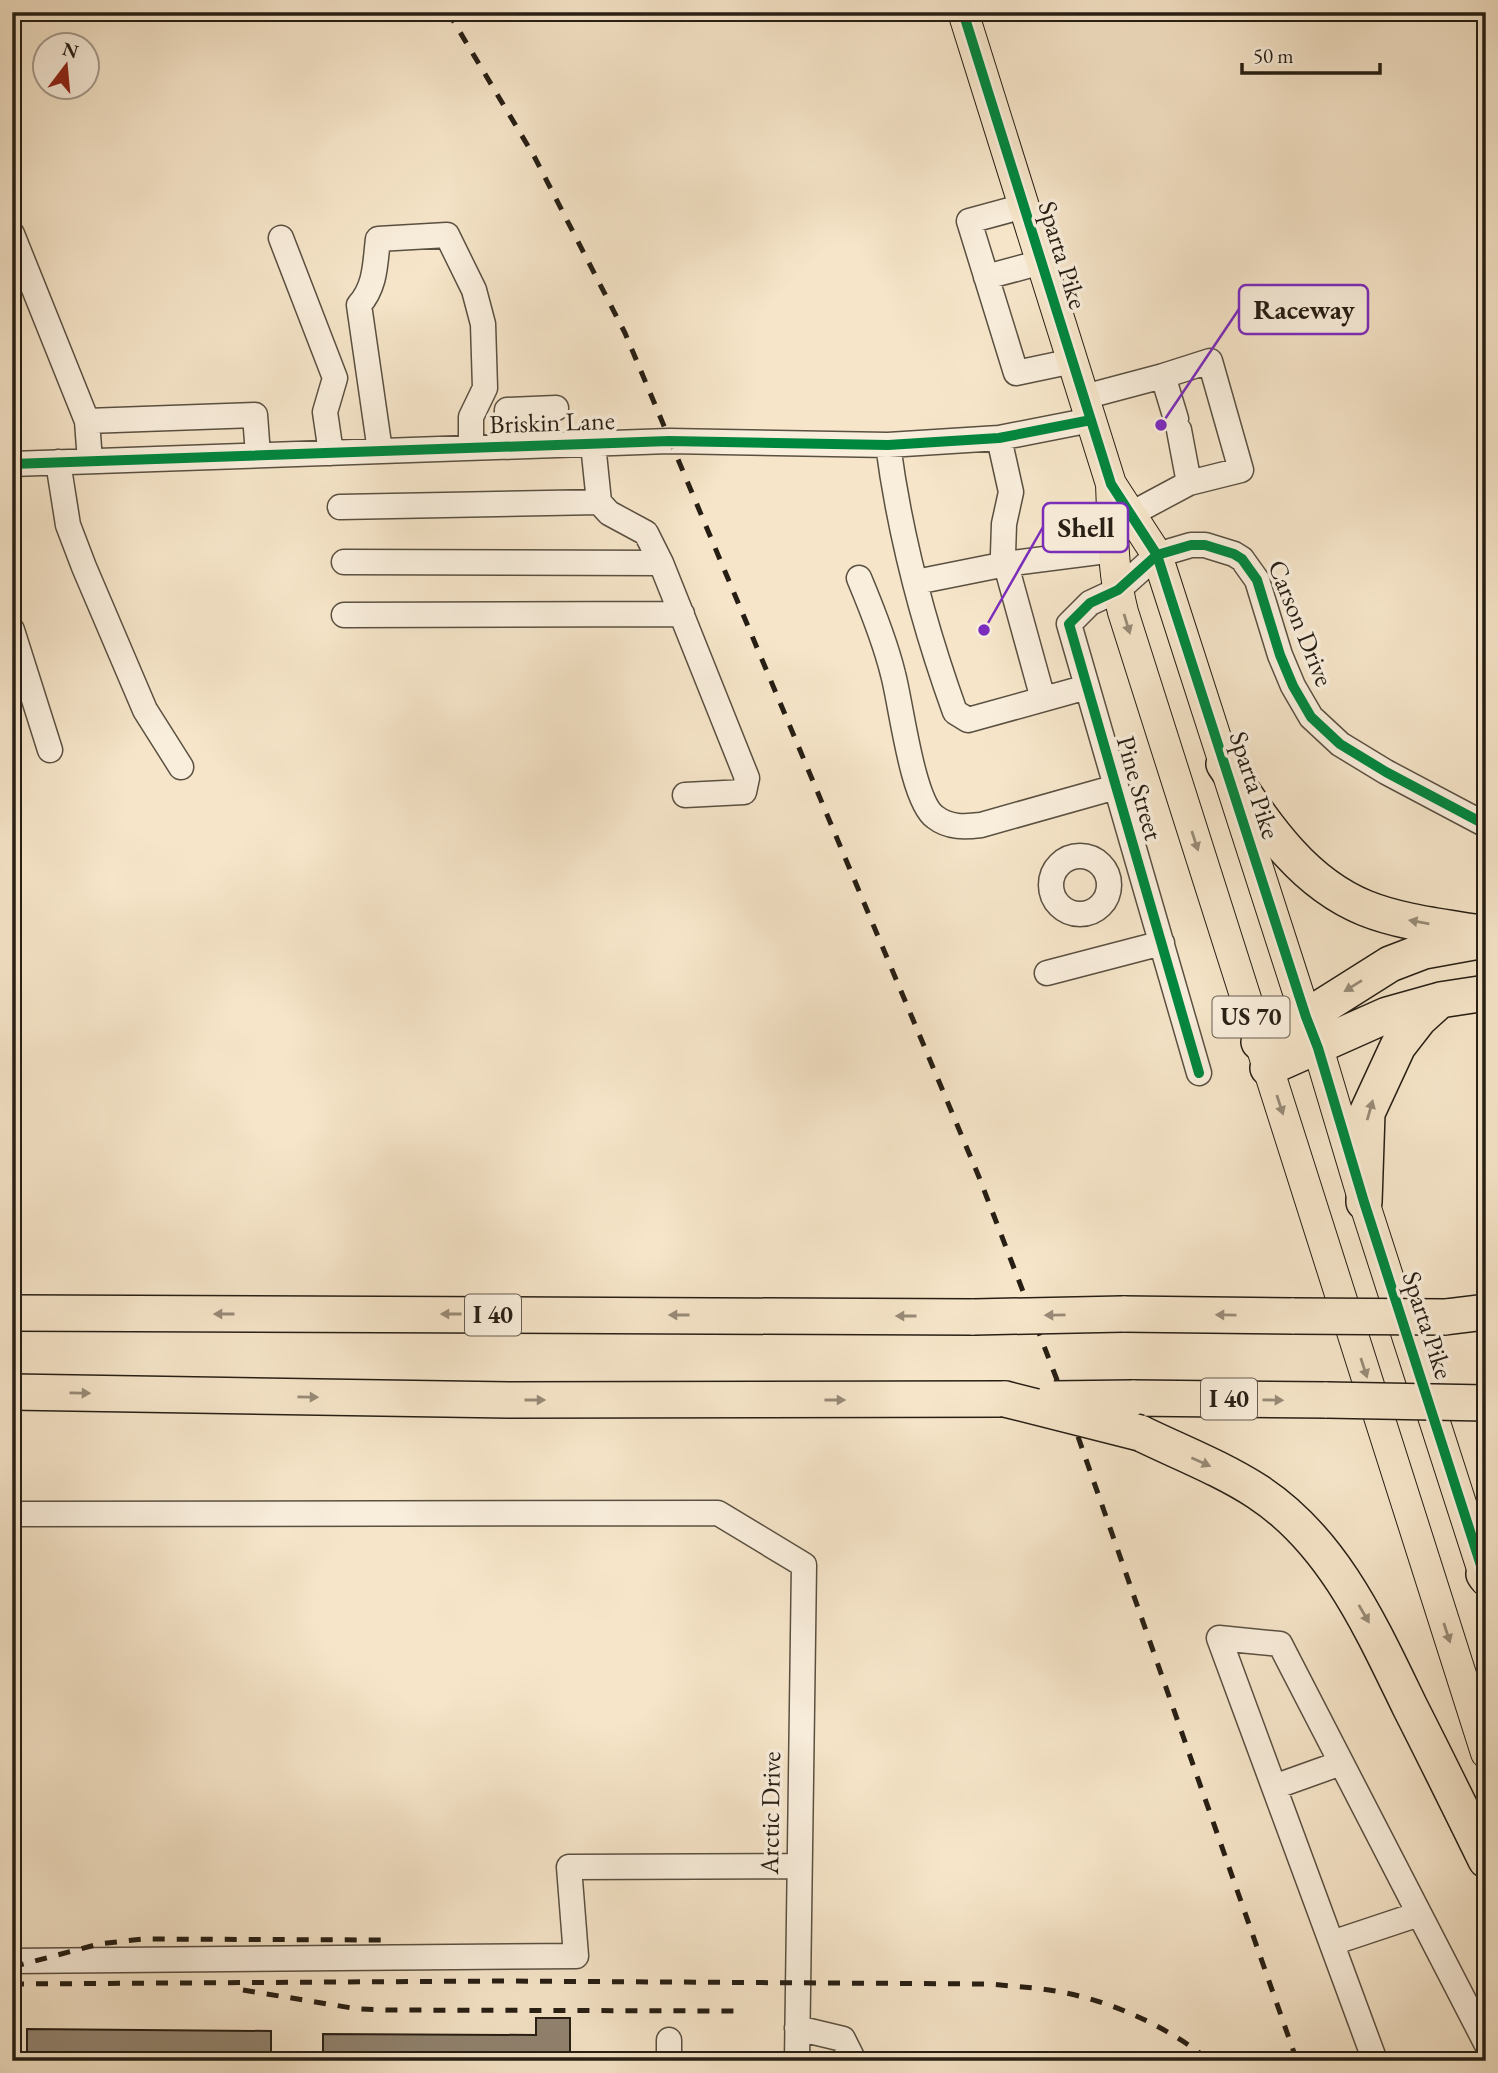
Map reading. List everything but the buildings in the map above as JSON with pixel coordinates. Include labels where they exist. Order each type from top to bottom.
[{"type":"highway","points":[[1224,764],[1281,845],[1306,871],[1332,892],[1366,908],[1399,918],[1486,934]]},
{"type":"highway","points":[[1312,1032],[1390,964],[1424,951],[1486,940]]},
{"type":"highway","points":[[1263,1055],[1312,1032],[1440,1000],[1486,993]]},
{"type":"highway","points":[[1364,1202],[1367,1113],[1398,1046],[1419,1019],[1440,1000]]},
{"type":"highway","points":[[1444,1317],[1486,1312]]},
{"type":"highway","name":"I 40","points":[[12,1313],[974,1317],[1123,1314],[1486,1318]]},
{"type":"highway","name":"I 40","points":[[12,1392],[509,1400],[1132,1398],[1486,1403]]},
{"type":"highway","points":[[1005,1399],[1140,1433],[1216,1468],[1260,1493],[1293,1522],[1326,1555],[1370,1624],[1486,1860]]},
{"type":"main road","name":"Sparta Pike","points":[[963,12],[1111,484],[1118,590],[1486,1754]]},
{"type":"main road","name":"Sparta Pike","points":[[1111,484],[1157,555],[1485,1577]]},
{"type":"street","points":[[1024,206],[969,221],[1016,373],[1073,361]]},
{"type":"street","points":[[12,234],[88,421],[90,461]]},
{"type":"street","points":[[380,451],[359,304],[368,295],[373,282],[378,239],[447,234],[474,290],[483,324],[485,388],[471,417],[471,448]]},
{"type":"street","points":[[281,238],[335,378],[325,412],[331,453]]},
{"type":"street","points":[[986,276],[1042,262]]},
{"type":"street","name":"Briskin Lane","points":[[12,464],[669,441],[888,445],[999,438],[1210,361],[1241,470],[1189,483]]},
{"type":"street","points":[[1131,514],[1189,483],[1163,376]]},
{"type":"street","points":[[507,447],[507,410],[556,408]]},
{"type":"street","points":[[88,421],[255,415],[258,455]]},
{"type":"street","points":[[999,438],[1011,492],[1004,524],[1003,554],[1043,699]]},
{"type":"street","points":[[593,444],[599,502],[609,513],[646,533],[661,563],[747,778],[744,792],[685,795]]},
{"type":"street","points":[[888,445],[894,494],[916,582],[955,712],[968,720],[1087,687]]},
{"type":"street","points":[[58,462],[68,525],[83,567],[145,710],[181,767]]},
{"type":"street","points":[[340,507],[599,502]]},
{"type":"street","name":"Carson Drive","points":[[1157,555],[1191,545],[1205,545],[1242,559],[1257,580],[1280,655],[1311,718],[1340,744],[1386,772],[1486,825]]},
{"type":"street","points":[[916,582],[1006,564],[1114,550]]},
{"type":"street","name":"Pine Street","points":[[1157,555],[1118,590],[1090,603],[1069,624],[1199,1073]]},
{"type":"street","points":[[344,562],[661,563]]},
{"type":"street","points":[[859,578],[893,673],[914,773],[933,817],[963,827],[981,825],[1116,787]]},
{"type":"street","points":[[344,615],[682,614]]},
{"type":"street","points":[[12,630],[50,750]]},
{"type":"street","points":[[1107,873],[1139,866]]},
{"type":"street","points":[[1047,973],[1161,943]]},
{"type":"street","name":"Arctic Drive","points":[[12,1514],[718,1513],[804,1565],[797,2061]]},
{"type":"street","points":[[1375,2061],[1219,1638],[1280,1644],[1486,2043]]},
{"type":"street","points":[[1274,1787],[1342,1763]]},
{"type":"street","points":[[12,1961],[576,1956],[569,1867],[799,1866]]},
{"type":"street","points":[[1332,1943],[1419,1914]]},
{"type":"street","points":[[797,2028],[844,2039],[854,2061]]},
{"type":"street","points":[[1473,2061],[1486,2056]]},
{"type":"railway","points":[[448,12],[534,156],[625,333],[979,1177],[1069,1411],[1297,2061]]},
{"type":"railway","points":[[12,1967],[99,1944],[142,1939],[384,1940]]},
{"type":"railway","points":[[12,1984],[503,1981],[990,1984],[1070,1994],[1113,2006],[1174,2036],[1210,2061]]},
{"type":"railway","points":[[243,1990],[358,2009],[741,2011]]},
{"type":"cycle path","points":[[963,12],[1111,484],[1157,555],[1318,1048],[1364,1202],[1486,1581]]},
{"type":"cycle path","points":[[12,464],[669,441],[888,445],[999,438],[1091,420]]},
{"type":"cycle path","points":[[1199,1073],[1069,624],[1090,603],[1118,590],[1157,555],[1191,545],[1205,545],[1234,554],[1242,559],[1257,580],[1280,655],[1293,686],[1311,717],[1340,744],[1386,772],[1486,825]]},
{"type":"place","name":"Raceway","points":[[1161,425]]},
{"type":"place","name":"Shell","points":[[984,630]]}]
